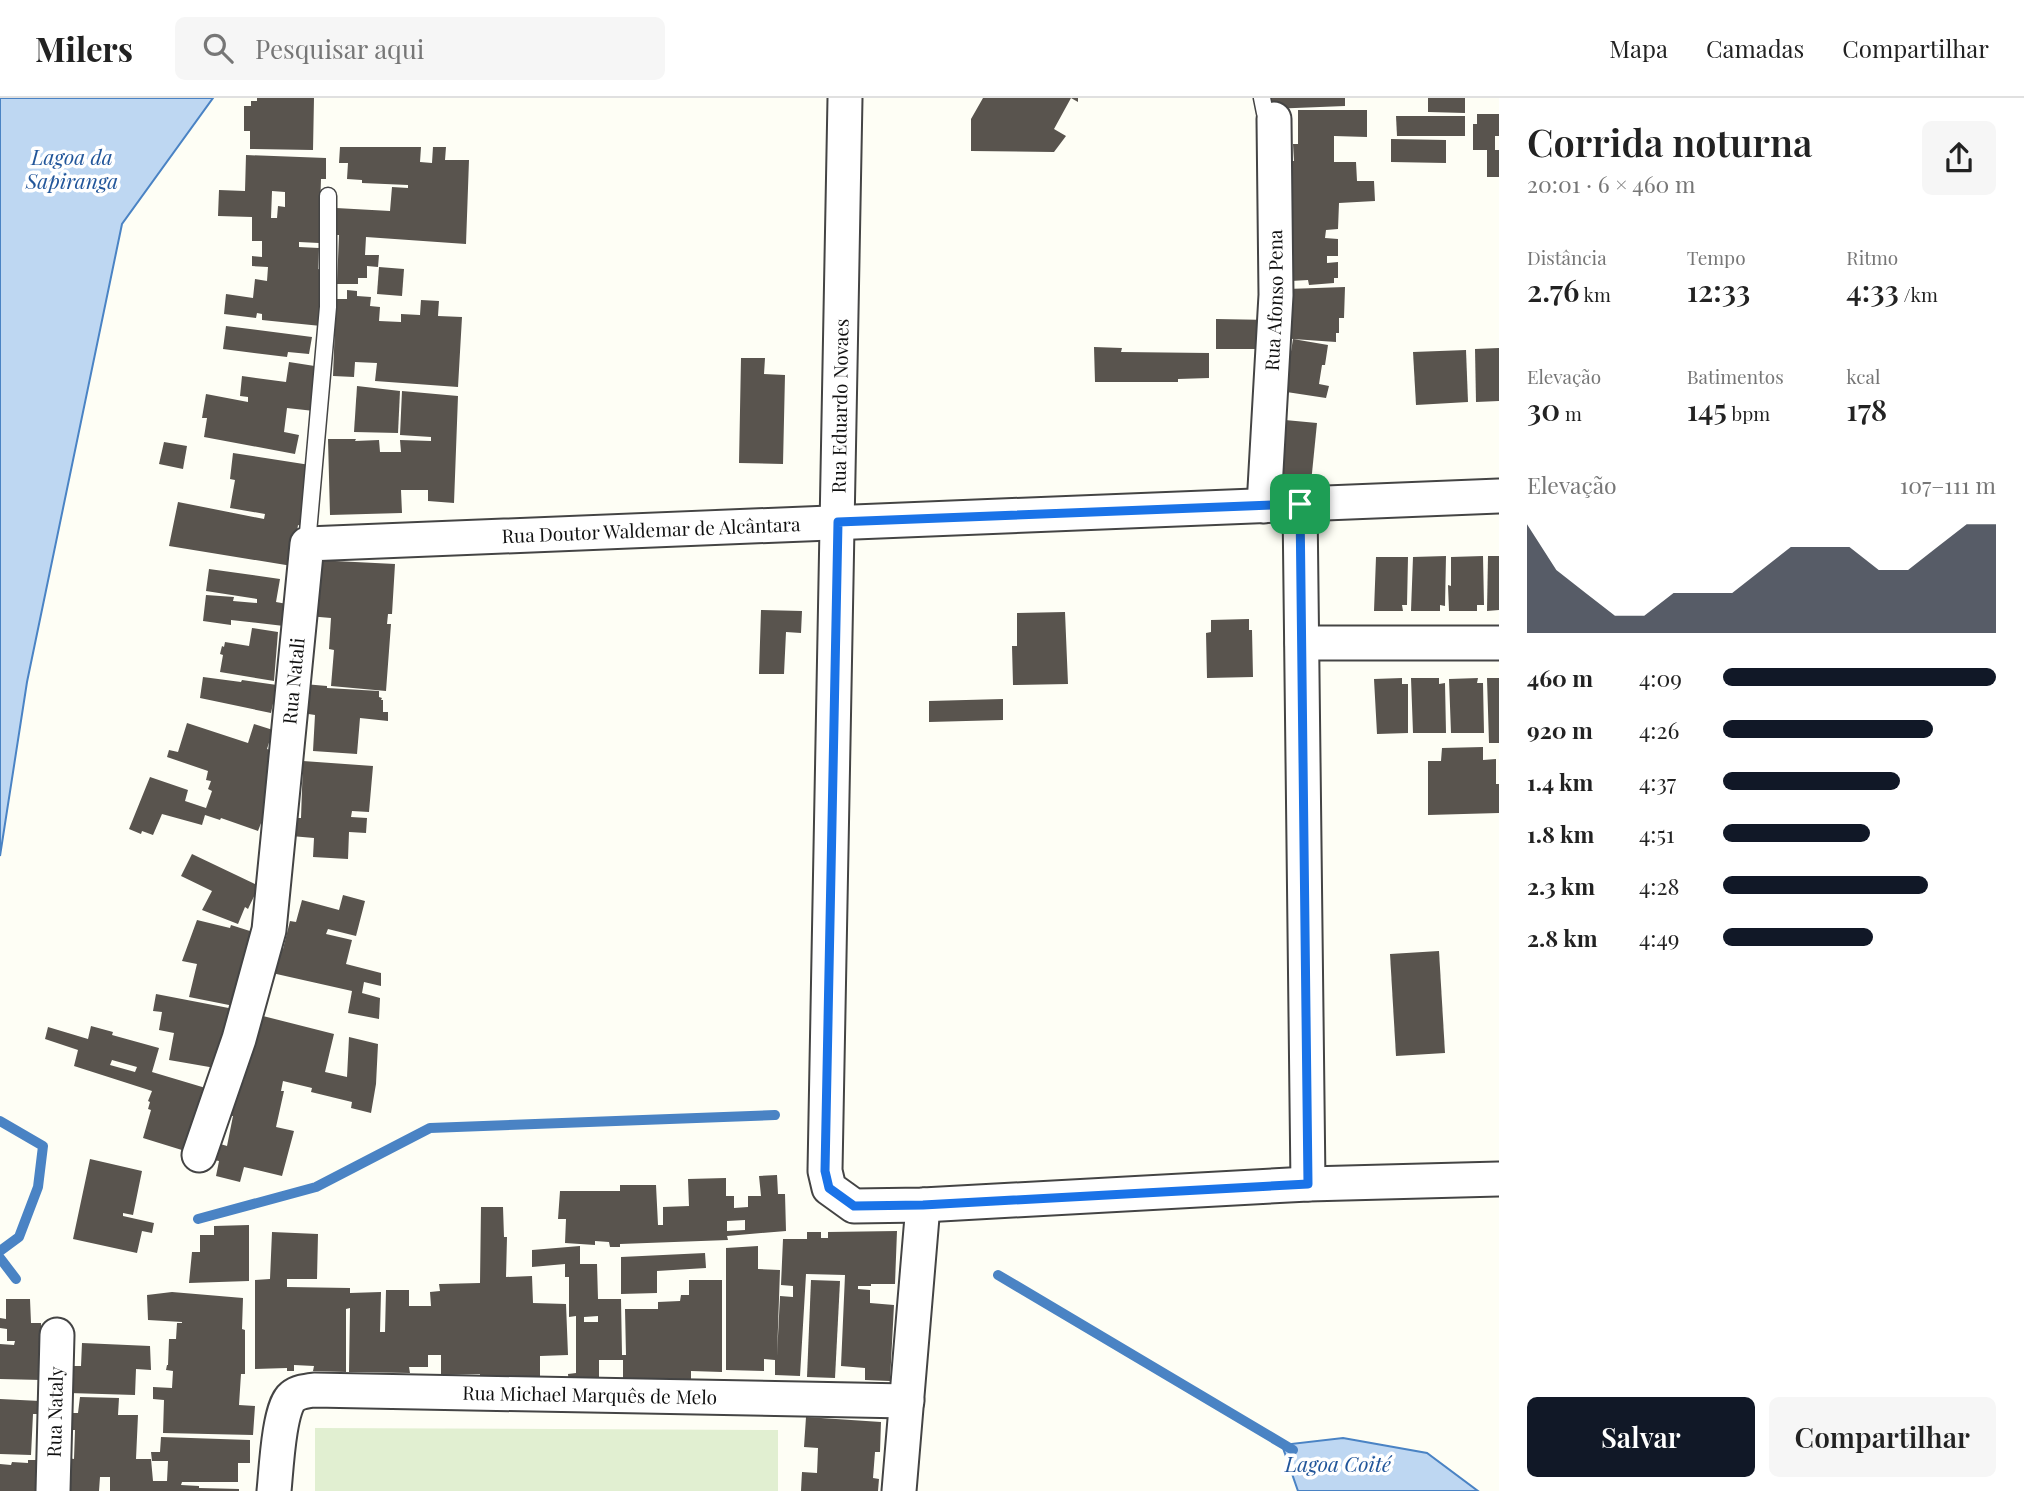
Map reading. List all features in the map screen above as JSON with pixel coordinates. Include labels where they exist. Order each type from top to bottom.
[{"type":"street","name":"Rua Eduardo Novaes","points":[[845,98],[825,1171],[829,1188],[854,1206],[923,1205]]},
{"type":"street","name":"Rua Afonso Pena","points":[[1264,506],[1276,295],[1268,108]]},
{"type":"street","name":"Rua Doutor Waldemar de Alcântara","points":[[307,544],[1499,496]]},
{"type":"street","points":[[1300,504],[1308,1184]]},
{"type":"street","name":"Rua Natali","points":[[199,1155],[239,1038],[269,930],[307,544]]},
{"type":"street","points":[[1302,643],[1499,643]]},
{"type":"street","points":[[899,1491],[923,1205],[1308,1184],[1499,1179]]},
{"type":"street","name":"Rua Nataly","points":[[53,1491],[57,1335]]},
{"type":"street","name":"Rua Michael Marquês de Melo","points":[[274,1491],[283,1414],[291,1397],[314,1390],[907,1401]]},
{"type":"lane","name":"Rua Natali","points":[[307,544],[328,307],[328,195]]},
{"type":"green space","points":[[315,1428],[778,1430],[778,1491],[315,1491]]},
{"type":"water","name":"Lagoa da Sapiranga","points":[[0,98],[213,98],[122,224],[27,682],[0,856]]},
{"type":"water","name":"Lagoa Coité","points":[[1343,1438],[1427,1453],[1478,1491],[1298,1491],[1282,1445]]},
{"type":"building","points":[[257,98],[314,98],[313,150],[250,149],[250,131],[244,131],[244,106],[251,106],[251,101],[257,101]]},
{"type":"building","points":[[983,98],[1071,98],[1054,129],[1066,136],[1054,152],[971,151],[971,119]]},
{"type":"building","points":[[1267,98],[1345,98],[1345,106],[1268,109]]},
{"type":"building","points":[[1428,98],[1465,98],[1465,113],[1428,112]]},
{"type":"building","points":[[1298,110],[1367,110],[1367,137],[1334,136],[1334,162],[1356,162],[1357,181],[1374,181],[1375,201],[1339,203],[1338,229],[1326,230],[1325,238],[1338,239],[1338,256],[1327,256],[1327,263],[1338,262],[1338,278],[1334,278],[1334,283],[1309,285],[1308,280],[1291,281],[1290,161],[1294,161],[1293,144],[1298,144]]},
{"type":"building","points":[[1477,114],[1499,114],[1499,136],[1495,136],[1495,150],[1499,150],[1499,177],[1487,177],[1487,150],[1473,150],[1473,124],[1477,124]]},
{"type":"building","points":[[1396,116],[1465,116],[1465,136],[1397,136]]},
{"type":"building","points":[[1391,139],[1446,140],[1446,163],[1391,162]]},
{"type":"building","points":[[340,147],[421,147],[420,162],[432,163],[433,147],[446,147],[445,160],[469,160],[466,244],[366,237],[365,255],[379,255],[378,267],[367,266],[367,278],[358,278],[358,284],[337,284],[339,235],[334,235],[336,208],[390,211],[392,187],[408,188],[408,185],[362,183],[362,180],[347,179],[348,163],[339,163]]},
{"type":"building","points":[[246,155],[326,158],[326,179],[321,179],[319,243],[299,242],[299,247],[319,248],[318,269],[322,270],[321,326],[262,320],[262,314],[257,313],[256,318],[224,314],[226,294],[253,298],[255,279],[267,281],[268,267],[252,266],[252,256],[262,257],[262,241],[252,241],[252,217],[218,216],[219,190],[245,191]],"holes":[[[272,191],[285,192],[285,207],[278,206],[277,218],[271,218]]]},
{"type":"building","points":[[379,267],[404,269],[402,296],[377,294]]},
{"type":"building","points":[[1345,287],[1344,318],[1339,318],[1336,342],[1286,338],[1287,289]]},
{"type":"building","points":[[347,290],[357,291],[357,296],[371,297],[370,306],[380,307],[379,321],[401,322],[401,314],[420,315],[421,300],[439,301],[438,316],[462,317],[458,387],[375,381],[377,363],[355,362],[354,377],[333,376],[336,299],[347,299]]},
{"type":"building","points":[[1216,319],[1271,320],[1270,349],[1216,349]]},
{"type":"building","points":[[226,326],[312,337],[309,354],[288,352],[287,357],[223,349]]},
{"type":"building","points":[[1293,339],[1328,345],[1319,384],[1329,386],[1326,398],[1280,391],[1283,363],[1289,364]]},
{"type":"building","points":[[1094,347],[1122,348],[1121,352],[1209,353],[1209,378],[1178,379],[1178,382],[1095,382]]},
{"type":"building","points":[[1499,348],[1499,401],[1476,402],[1475,349]]},
{"type":"building","points":[[1466,350],[1468,402],[1416,405],[1413,352]]},
{"type":"building","points":[[741,358],[765,358],[764,374],[785,375],[783,464],[739,463]]},
{"type":"building","points":[[289,362],[321,367],[314,411],[287,408],[284,432],[299,435],[295,454],[204,437],[207,418],[202,418],[206,394],[248,402],[248,397],[240,396],[242,376],[286,382]]},
{"type":"building","points":[[357,386],[400,391],[398,433],[354,432]]},
{"type":"building","points":[[402,391],[458,396],[454,503],[428,501],[428,490],[401,490],[402,513],[330,515],[328,439],[379,440],[380,452],[401,452],[400,440],[431,441],[431,437],[400,435]]},
{"type":"building","points":[[1285,420],[1317,423],[1311,483],[1277,480]]},
{"type":"building","points":[[164,442],[187,446],[183,469],[159,464]]},
{"type":"building","points":[[233,453],[310,465],[292,566],[169,546],[178,502],[264,519],[265,514],[230,508],[235,480],[230,479]]},
{"type":"building","points":[[1446,556],[1445,606],[1440,605],[1440,611],[1411,611],[1413,557]]},
{"type":"building","points":[[1483,556],[1484,605],[1477,605],[1477,611],[1449,611],[1451,557]]},
{"type":"building","points":[[1488,556],[1499,556],[1499,610],[1487,611]]},
{"type":"building","points":[[1376,557],[1408,557],[1407,605],[1402,605],[1403,611],[1374,611]]},
{"type":"building","points":[[315,560],[395,564],[392,614],[388,614],[387,624],[391,624],[386,691],[331,686],[334,650],[329,649],[331,618],[308,616]]},
{"type":"building","points":[[209,569],[280,579],[276,602],[287,604],[284,626],[231,620],[231,625],[203,621],[206,595],[234,597],[233,601],[257,603],[257,599],[206,591]]},
{"type":"building","points":[[761,610],[802,611],[801,633],[786,632],[784,674],[759,674]]},
{"type":"building","points":[[1065,612],[1068,684],[1013,685],[1012,646],[1017,646],[1017,613]]},
{"type":"building","points":[[1249,619],[1249,630],[1252,630],[1253,677],[1207,678],[1206,633],[1211,632],[1211,620]]},
{"type":"building","points":[[252,628],[278,632],[274,681],[220,672],[222,646],[224,647],[225,642],[249,646]]},
{"type":"building","points":[[203,677],[277,685],[271,713],[200,698]]},
{"type":"building","points":[[1402,678],[1402,684],[1408,684],[1408,733],[1377,734],[1374,679]]},
{"type":"building","points":[[1411,678],[1439,678],[1439,684],[1445,683],[1446,733],[1413,733]]},
{"type":"building","points":[[1478,678],[1477,683],[1483,683],[1484,733],[1451,733],[1449,679]]},
{"type":"building","points":[[1487,678],[1499,678],[1499,743],[1489,743]]},
{"type":"building","points":[[304,684],[379,691],[379,697],[383,700],[383,712],[388,712],[388,721],[360,718],[357,754],[313,751],[315,715],[302,713]]},
{"type":"building","points":[[1003,699],[1003,720],[929,722],[929,701]]},
{"type":"building","points":[[187,723],[248,743],[254,724],[273,730],[267,749],[279,753],[266,810],[258,831],[205,815],[202,825],[162,814],[153,835],[129,829],[150,777],[188,790],[185,801],[206,808],[212,791],[208,789],[211,781],[206,780],[208,771],[167,757],[169,750],[178,752]]},
{"type":"building","points":[[1483,747],[1483,760],[1496,759],[1499,813],[1428,815],[1428,761],[1441,761],[1442,748]]},
{"type":"building","points":[[303,761],[373,766],[369,812],[352,811],[351,817],[367,818],[366,833],[349,832],[348,859],[313,857],[314,838],[291,836],[292,818],[301,818]]},
{"type":"building","points":[[192,854],[259,886],[238,924],[202,910],[212,891],[181,876]]},
{"type":"building","points":[[343,895],[365,901],[356,936],[328,929],[326,934],[352,940],[346,964],[381,973],[381,986],[364,982],[362,993],[380,998],[379,1019],[348,1013],[352,991],[272,973],[278,948],[283,949],[290,921],[296,922],[302,900],[339,910]]},
{"type":"building","points":[[197,920],[230,928],[231,925],[253,932],[234,1006],[189,997],[197,964],[182,961]]},
{"type":"building","points":[[1439,951],[1445,1053],[1396,1056],[1390,954]]},
{"type":"building","points":[[156,994],[239,1010],[221,1069],[169,1060],[174,1033],[159,1030],[162,1012],[153,1011]]},
{"type":"building","points":[[259,1015],[334,1034],[325,1072],[347,1077],[349,1037],[378,1044],[376,1084],[371,1113],[351,1108],[352,1102],[311,1092],[312,1088],[283,1081],[281,1091],[284,1091],[276,1127],[294,1131],[282,1176],[244,1167],[240,1182],[216,1176],[219,1161],[214,1160],[217,1143],[227,1146],[233,1116],[229,1116],[238,1081],[244,1080]]},
{"type":"building","points":[[91,1026],[159,1048],[152,1072],[219,1092],[198,1155],[143,1138],[151,1110],[148,1109],[148,1101],[152,1091],[74,1066],[78,1050],[45,1039],[48,1027],[88,1039]],"holes":[[[112,1060],[137,1067],[135,1072],[110,1065]]]},
{"type":"building","points":[[90,1159],[142,1171],[133,1215],[123,1213],[123,1216],[154,1223],[152,1233],[142,1231],[137,1253],[73,1239]]},
{"type":"building","points":[[777,1175],[778,1194],[785,1194],[786,1231],[727,1236],[728,1240],[620,1244],[620,1247],[610,1247],[609,1242],[595,1241],[595,1245],[565,1243],[566,1219],[558,1219],[560,1191],[620,1191],[620,1185],[656,1185],[658,1225],[663,1225],[663,1207],[689,1206],[688,1179],[726,1178],[726,1196],[734,1196],[734,1208],[748,1207],[748,1196],[761,1196],[759,1176]],"holes":[[[745,1220],[745,1230],[727,1231],[727,1221]]]},
{"type":"building","points":[[481,1207],[503,1207],[504,1237],[507,1237],[506,1277],[532,1276],[533,1303],[566,1304],[568,1355],[540,1356],[540,1381],[480,1381],[480,1374],[441,1375],[441,1355],[428,1355],[428,1367],[409,1367],[410,1373],[349,1372],[350,1308],[346,1309],[346,1372],[313,1371],[314,1366],[294,1365],[294,1371],[287,1371],[287,1368],[255,1369],[255,1280],[270,1279],[272,1232],[318,1234],[317,1279],[287,1279],[287,1287],[350,1288],[350,1293],[381,1292],[380,1332],[385,1332],[386,1290],[409,1290],[409,1306],[431,1306],[430,1292],[440,1291],[439,1284],[480,1283]]},
{"type":"building","points":[[249,1225],[249,1281],[189,1283],[192,1252],[200,1252],[200,1235],[214,1235],[214,1226]]},
{"type":"building","points":[[897,1231],[895,1284],[858,1286],[858,1289],[870,1290],[870,1303],[894,1305],[890,1381],[865,1380],[865,1368],[841,1366],[845,1275],[806,1274],[800,1376],[775,1375],[775,1360],[764,1359],[764,1371],[726,1370],[726,1248],[758,1246],[758,1269],[780,1270],[777,1356],[780,1296],[793,1297],[793,1286],[781,1285],[783,1239],[807,1239],[807,1232],[821,1232],[821,1238],[828,1238],[828,1232]]},
{"type":"building","points":[[580,1246],[580,1264],[597,1264],[598,1299],[621,1299],[622,1355],[626,1355],[625,1309],[658,1309],[658,1302],[680,1301],[681,1295],[689,1295],[689,1280],[722,1280],[722,1372],[691,1371],[691,1381],[623,1380],[623,1360],[599,1360],[599,1385],[569,1386],[568,1374],[576,1373],[576,1316],[569,1317],[569,1277],[565,1277],[565,1264],[532,1267],[532,1250]],"holes":[[[598,1316],[598,1322],[584,1322],[584,1317]]]},
{"type":"building","points":[[705,1253],[706,1268],[657,1271],[657,1293],[621,1294],[621,1257]]},
{"type":"building","points":[[811,1280],[840,1281],[835,1378],[807,1377]]},
{"type":"building","points":[[172,1292],[243,1298],[245,1374],[241,1374],[239,1405],[255,1406],[253,1435],[163,1433],[164,1400],[153,1399],[153,1387],[172,1388],[173,1371],[166,1370],[169,1339],[176,1339],[177,1323],[182,1322],[148,1320],[147,1295]]},
{"type":"building","points":[[6,1299],[30,1299],[31,1323],[41,1323],[42,1380],[0,1379],[0,1344],[14,1345],[15,1341],[7,1341],[7,1329],[0,1328],[0,1318],[6,1319]]},
{"type":"building","points":[[82,1343],[150,1346],[151,1370],[136,1369],[135,1395],[69,1393],[71,1366],[81,1366]]},
{"type":"building","points":[[80,1397],[119,1398],[118,1415],[138,1415],[136,1459],[151,1459],[153,1481],[167,1481],[168,1461],[152,1461],[151,1452],[160,1452],[161,1437],[250,1440],[250,1463],[238,1463],[238,1482],[182,1482],[181,1485],[239,1491],[110,1491],[110,1477],[100,1477],[99,1491],[70,1491],[71,1477],[67,1477],[68,1458],[74,1459],[75,1430],[68,1430],[69,1413],[78,1413]]},
{"type":"building","points":[[0,1399],[40,1401],[40,1414],[33,1414],[31,1455],[0,1454]]},
{"type":"building","points":[[806,1417],[881,1422],[880,1452],[875,1452],[873,1478],[879,1479],[878,1491],[801,1491],[802,1472],[817,1473],[818,1448],[804,1447]]},
{"type":"building","points":[[28,1460],[45,1460],[43,1491],[0,1491],[0,1464],[28,1463]]},
{"type":"waterway","points":[[198,1219],[316,1187],[430,1128],[775,1115]]},
{"type":"waterway","points":[[0,1121],[43,1146],[38,1187],[19,1237],[0,1251]]},
{"type":"waterway","points":[[0,1258],[16,1279]]},
{"type":"waterway","points":[[998,1275],[1293,1450]]},
{"type":"route","points":[[1300,504],[1308,1184],[923,1205],[854,1206],[840,1197],[829,1188],[825,1171],[838,522],[1300,504]]}]
